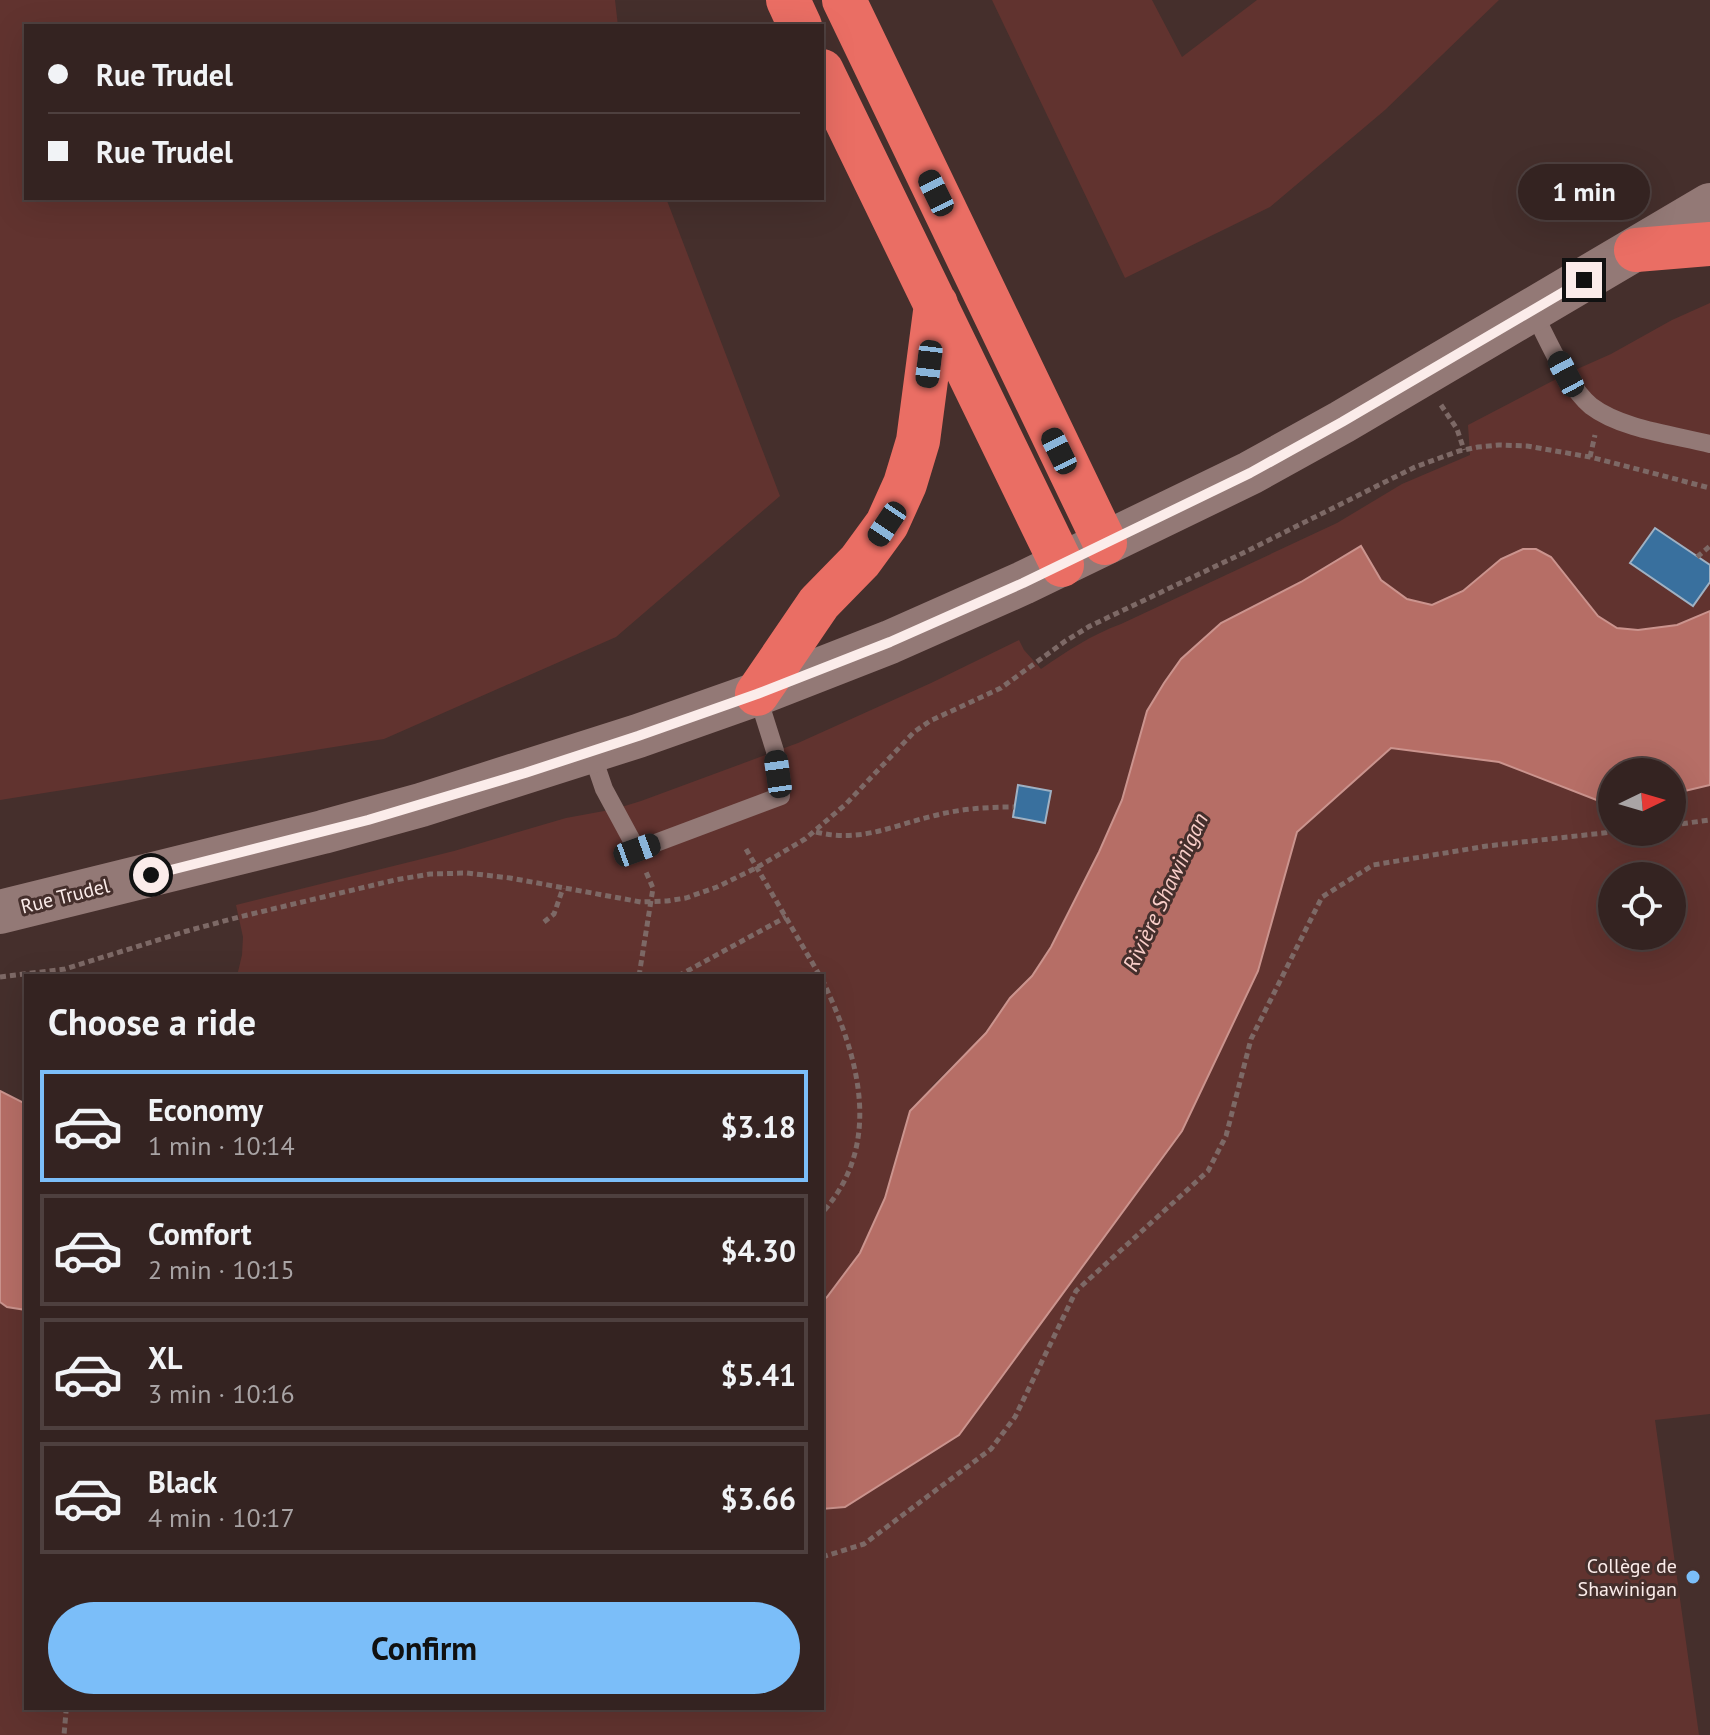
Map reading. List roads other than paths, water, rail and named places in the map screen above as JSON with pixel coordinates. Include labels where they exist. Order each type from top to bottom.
[{"type":"highway","points":[[788,0],[799,24]]},
{"type":"highway","points":[[844,0],[1105,543]]},
{"type":"highway","points":[[824,75],[1062,565]]},
{"type":"highway","points":[[1636,250],[1710,244]]},
{"type":"highway","points":[[757,694],[819,603],[860,561],[898,504],[918,441],[936,304]]},
{"type":"main road","name":"Rue Trudel","points":[[0,912],[368,820],[591,751],[757,694],[890,642],[1062,565],[1275,459],[1710,205]]},
{"type":"lane","points":[[1532,310],[1566,374],[1591,405],[1629,424],[1710,444]]},
{"type":"lane","points":[[591,751],[604,789],[637,850],[781,796],[775,751],[757,694]]},
{"type":"water","name":"Rivière Shawinigan","points":[[1361,546],[1381,580],[1407,599],[1432,605],[1463,591],[1501,559],[1523,549],[1536,549],[1551,557],[1598,616],[1617,628],[1638,630],[1677,625],[1710,611],[1710,785],[1686,791],[1686,758],[1598,758],[1598,801],[1499,762],[1391,748],[1297,832],[1258,971],[1182,1131],[959,1435],[845,1507],[824,1509],[824,1299],[860,1253],[885,1198],[910,1111],[986,1033],[1051,947],[1122,800],[1147,711],[1181,659],[1221,623],[1301,582]]},
{"type":"water","points":[[0,1091],[24,1103],[24,1310],[7,1307],[0,1302]]},
{"type":"place","name":"Collège de Shawinigan","points":[[1693,1577]]}]
